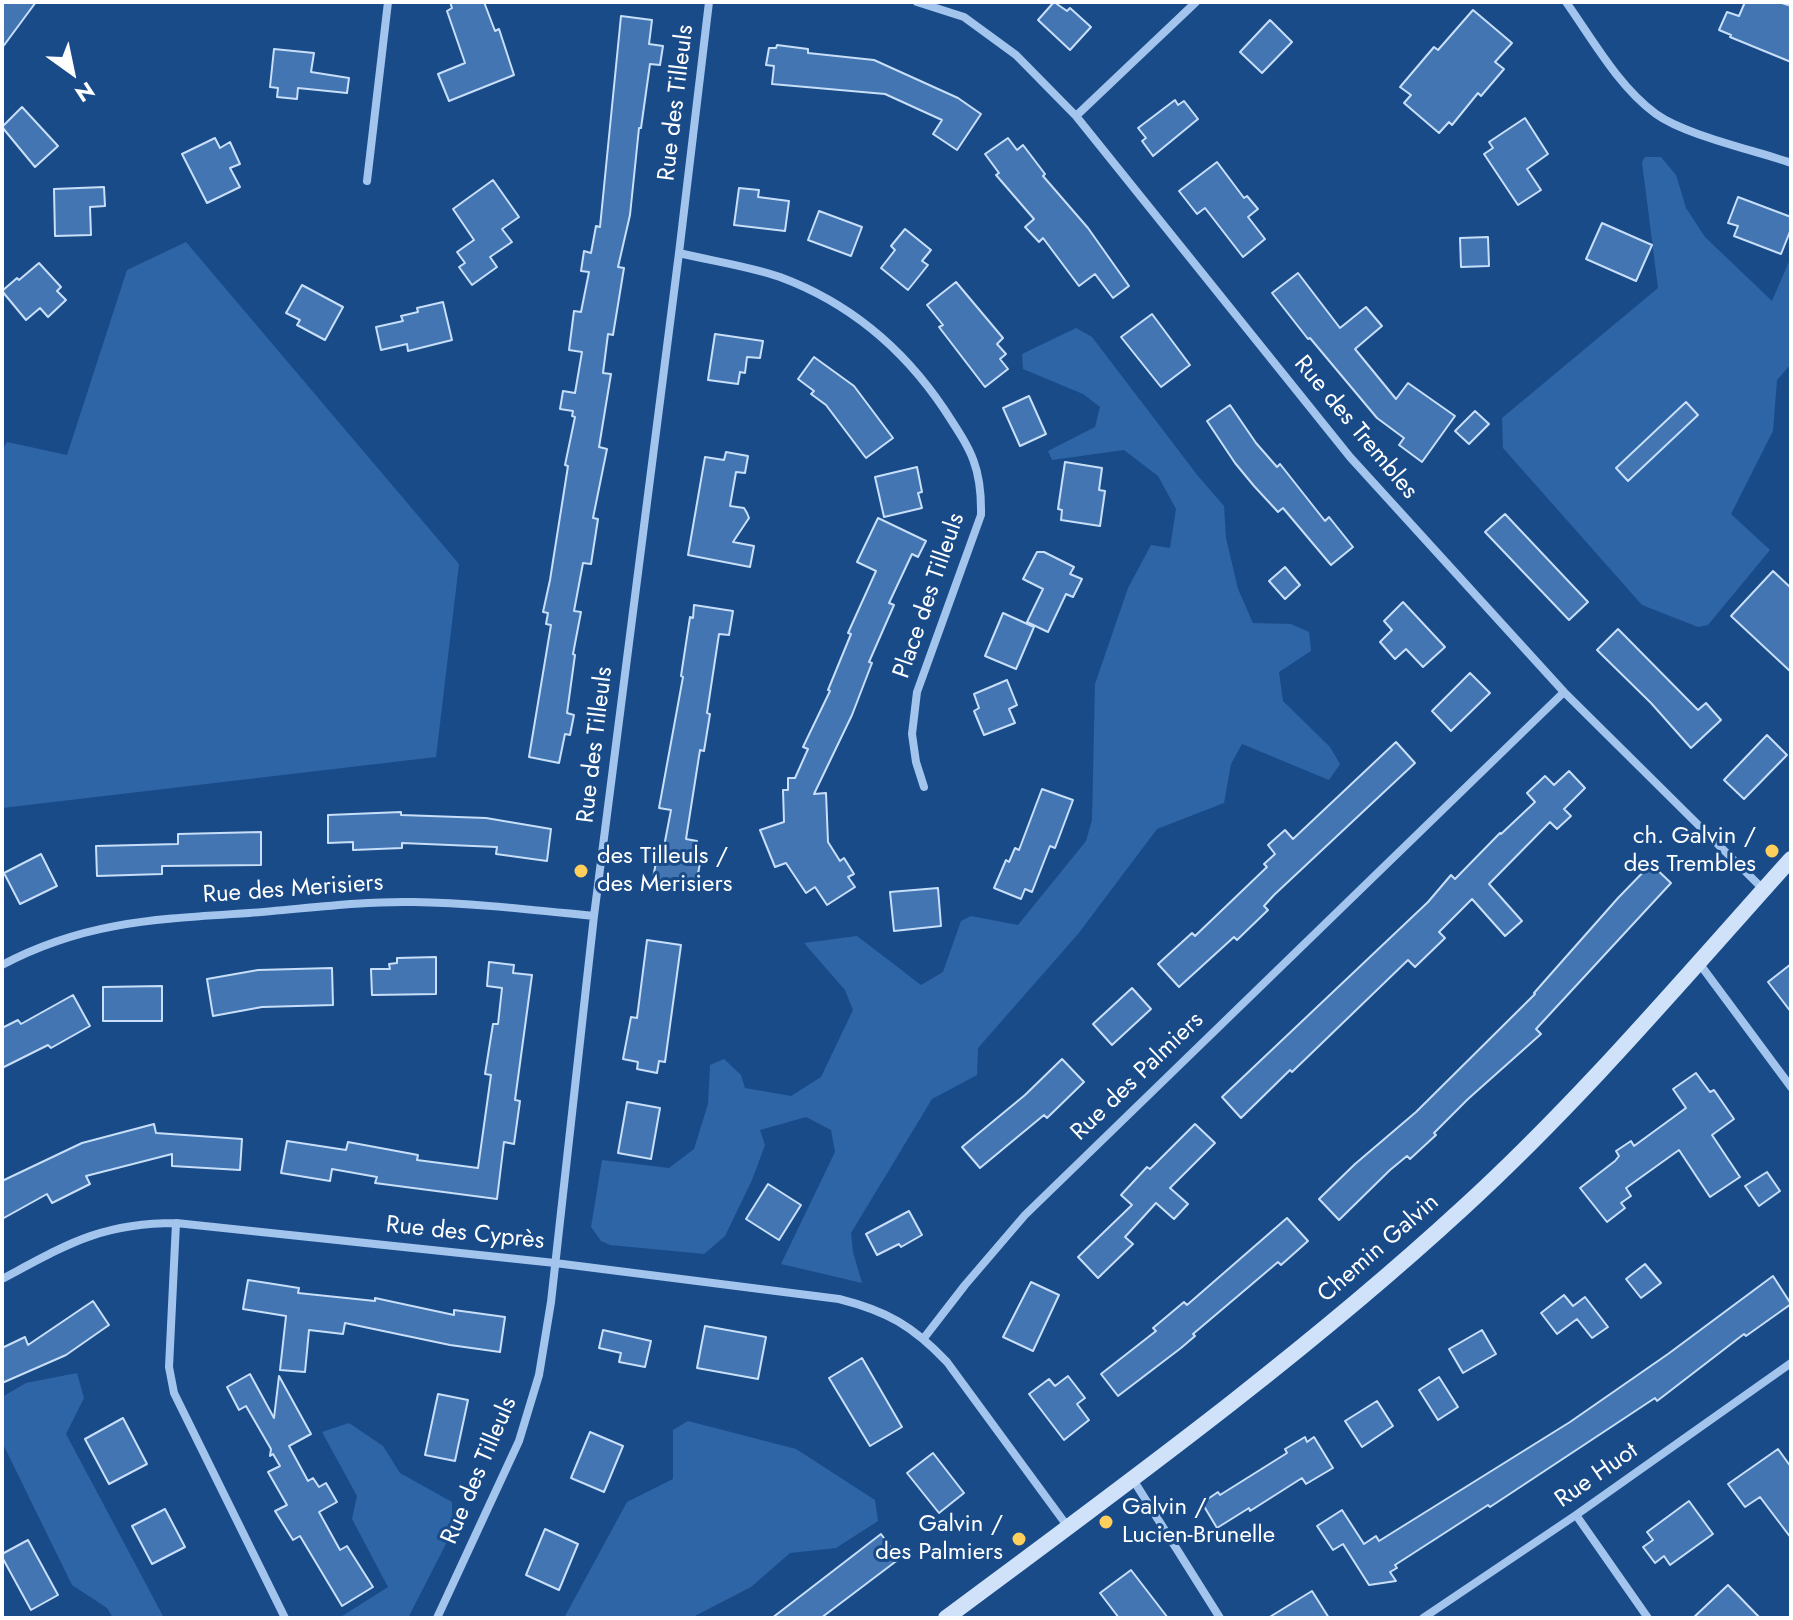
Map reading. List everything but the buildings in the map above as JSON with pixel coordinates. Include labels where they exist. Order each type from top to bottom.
[{"type":"street","points":[[367,181],[388,2]]},
{"type":"street","name":"Rue des Tilleuls","points":[[437,1618],[519,1441],[530,1409],[551,1302],[594,916],[709,2]]},
{"type":"street","name":"Rue des Trembles","points":[[917,2],[964,17],[1016,55],[1076,116],[1350,457],[1564,692],[1763,890]]},
{"type":"street","points":[[1076,116],[1196,2]]},
{"type":"street","points":[[1566,2],[1624,83],[1658,116],[1681,127],[1791,163]]},
{"type":"street","name":"Place des Tilleuls","points":[[679,253],[779,277],[827,298],[868,325],[902,354],[929,387],[971,450],[982,491],[981,515],[917,692],[912,734],[924,787]]},
{"type":"street","name":"Rue des Palmiers","points":[[924,1338],[1025,1215],[1564,692]]},
{"type":"street","name":"Chemin Galvin","points":[[946,1618],[1271,1372],[1437,1232],[1547,1128],[1791,859]]},
{"type":"street","name":"Rue des Merisiers","points":[[2,965],[53,941],[141,920],[409,902],[594,916]]},
{"type":"street","points":[[1699,963],[1791,1087]]},
{"type":"street","points":[[176,1223],[169,1367],[174,1393],[285,1618]]},
{"type":"street","name":"Rue des Cyprès","points":[[2,1279],[75,1240],[113,1227],[176,1223],[555,1263],[839,1299],[882,1312],[924,1338]]},
{"type":"street","points":[[924,1338],[947,1362],[1068,1527]]},
{"type":"street","name":"Rue Huot","points":[[1423,1618],[1576,1515],[1791,1363]]},
{"type":"street","points":[[1132,1478],[1220,1618]]},
{"type":"street","points":[[1576,1515],[1648,1618]]},
{"type":"shaded area","points":[[1645,157],[1661,157],[1676,175],[1686,208],[1705,237],[1772,301],[1791,257],[1791,364],[1777,380],[1773,431],[1731,514],[1770,550],[1708,625],[1698,627],[1642,605],[1503,448],[1502,418],[1658,288],[1642,162]]},
{"type":"shaded area","points":[[186,242],[459,564],[436,757],[2,808],[2,450],[7,442],[67,455],[127,270]]},
{"type":"shaded area","points":[[1076,328],[1092,337],[1224,506],[1226,538],[1238,589],[1253,623],[1291,624],[1309,632],[1311,651],[1279,672],[1283,701],[1330,747],[1340,764],[1329,780],[1242,744],[1231,764],[1224,803],[1157,829],[1078,934],[978,1048],[977,1075],[932,1099],[851,1233],[862,1283],[781,1264],[835,1152],[831,1130],[806,1117],[760,1130],[765,1145],[752,1180],[725,1236],[704,1254],[610,1245],[601,1241],[591,1227],[602,1160],[669,1168],[694,1149],[708,1104],[710,1065],[724,1059],[741,1075],[745,1088],[791,1096],[821,1077],[853,1010],[845,990],[804,943],[857,936],[921,985],[943,972],[961,921],[971,916],[1018,925],[1086,841],[1092,820],[1095,684],[1128,588],[1151,545],[1170,548],[1176,509],[1158,476],[1124,450],[1052,460],[1048,451],[1095,427],[1100,407],[1083,394],[1023,369],[1022,354]]},
{"type":"shaded area","points":[[77,1373],[84,1398],[66,1434],[164,1618],[113,1618],[107,1608],[72,1585],[2,1442],[2,1397],[26,1383]]},
{"type":"shaded area","points":[[688,1421],[796,1449],[875,1500],[878,1521],[836,1548],[790,1553],[751,1587],[691,1618],[564,1618],[627,1502],[673,1479],[673,1430]]},
{"type":"shaded area","points":[[349,1423],[383,1446],[400,1473],[452,1502],[452,1532],[408,1618],[339,1618],[388,1587],[352,1519],[357,1496],[322,1432]]},
{"type":"place","name":"ch. Galvin / des Trembles","points":[[1772,851]]},
{"type":"place","name":"des Tilleuls / des Merisiers","points":[[581,871]]},
{"type":"place","name":"Galvin / Lucien-Brunelle","points":[[1106,1522]]},
{"type":"place","name":"Galvin / des Palmiers","points":[[1019,1539]]}]
